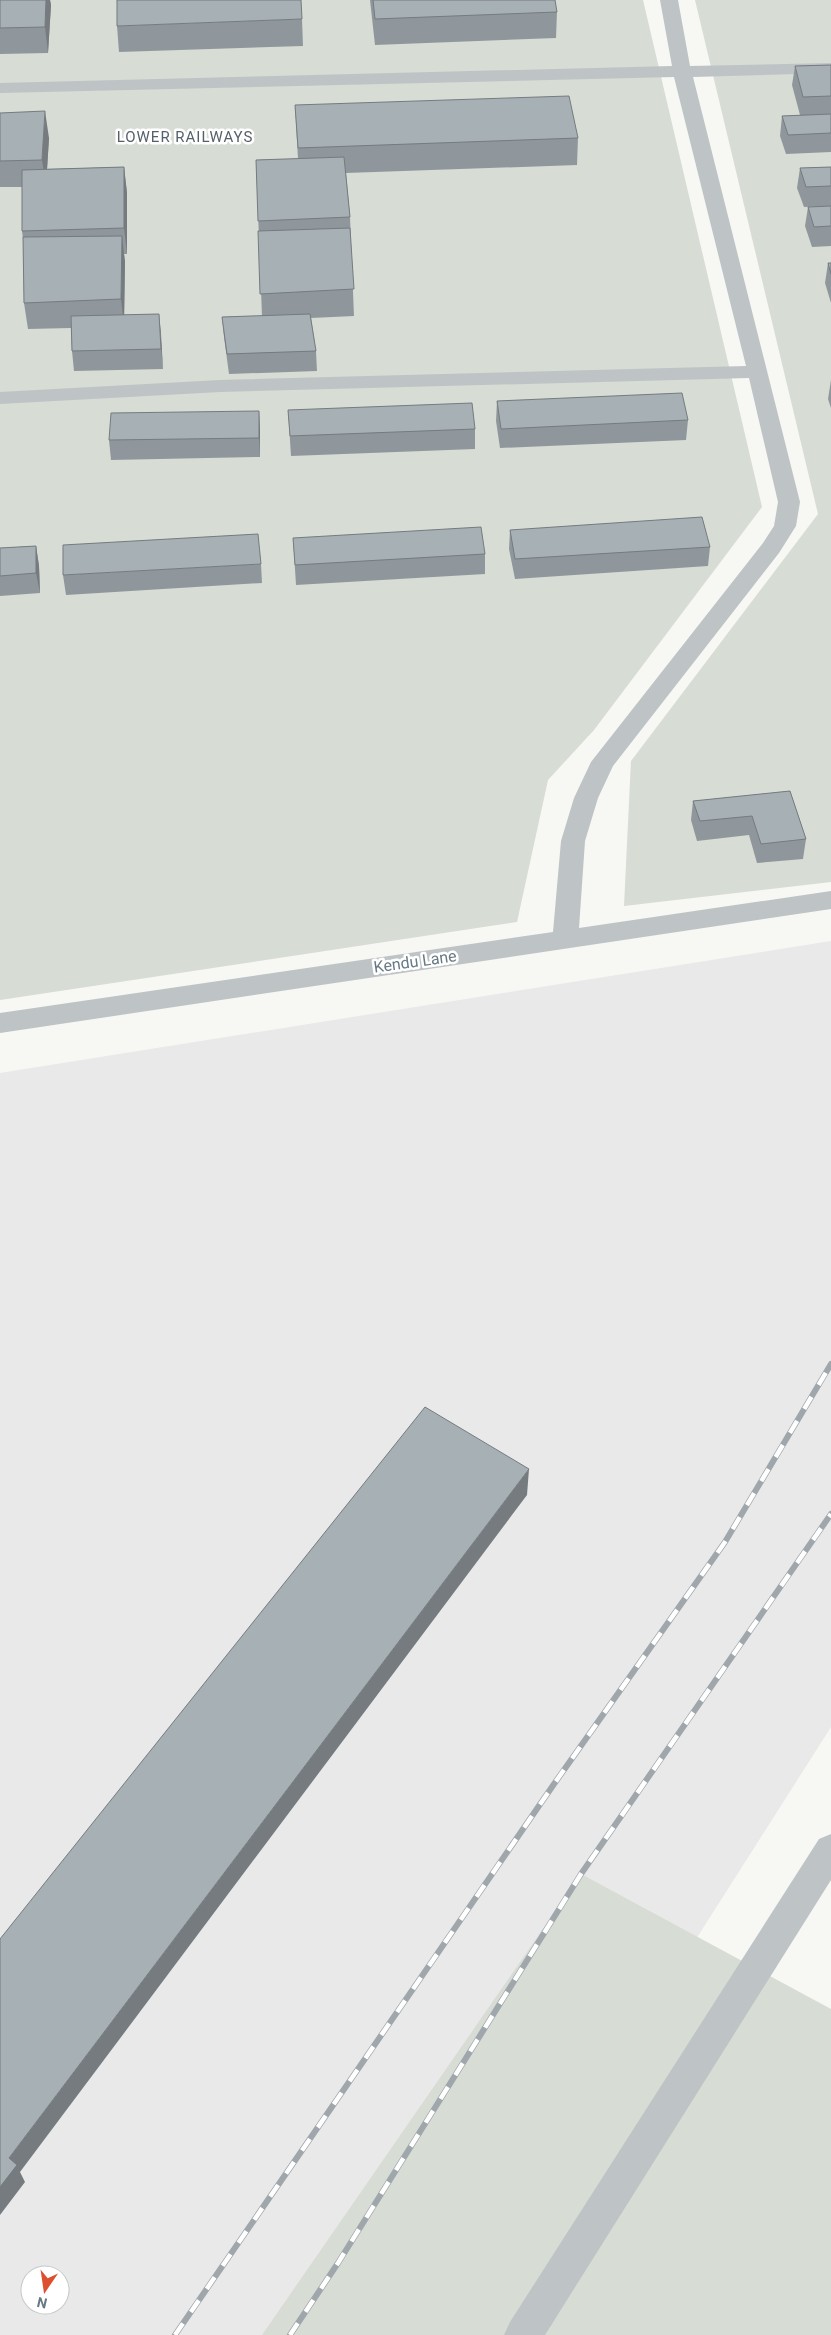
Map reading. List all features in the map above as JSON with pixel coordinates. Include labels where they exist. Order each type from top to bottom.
[{"type":"street","points":[[565,938],[573,841],[586,798],[603,762],[772,548],[785,526],[789,502],[682,71],[669,0]]},
{"type":"street","points":[[0,88],[831,68]]},
{"type":"street","points":[[0,398],[220,386],[758,372]]},
{"type":"street","name":"Kendu Lane","points":[[0,1023],[831,900]]},
{"type":"street","points":[[522,2335],[831,1850]]},
{"type":"shaded area","points":[[0,0],[643,0],[762,507],[594,730],[548,780],[517,922],[0,1000]]},
{"type":"shaded area","points":[[695,0],[831,0],[831,882],[624,906],[631,761],[818,514]]},
{"type":"shaded area","points":[[831,941],[831,1727],[444,2335],[0,2335],[0,1073]]},
{"type":"shaded area","points":[[581,1874],[831,2009],[831,2335],[262,2335]]},
{"type":"building","points":[[0,0],[46,0],[45,27],[0,28]]},
{"type":"building","points":[[117,0],[301,0],[302,19],[117,26]]},
{"type":"building","points":[[373,0],[555,0],[557,12],[375,19]]},
{"type":"building","points":[[831,65],[831,96],[803,97],[795,66]]},
{"type":"building","points":[[569,96],[578,138],[298,148],[295,105]]},
{"type":"building","points":[[45,111],[42,160],[0,161],[0,113]]},
{"type":"building","points":[[831,114],[831,133],[788,135],[782,116]]},
{"type":"building","points":[[344,157],[350,217],[258,221],[256,160]]},
{"type":"building","points":[[124,167],[124,228],[22,231],[22,170]]},
{"type":"building","points":[[831,167],[831,186],[806,187],[800,168]]},
{"type":"building","points":[[831,206],[831,226],[814,227],[808,207]]},
{"type":"building","points":[[350,228],[354,289],[260,294],[258,231]]},
{"type":"building","points":[[122,236],[121,299],[24,303],[23,237]]},
{"type":"building","points":[[828,263],[831,263],[831,274]]},
{"type":"building","points":[[159,314],[161,349],[72,351],[71,316]]},
{"type":"building","points":[[310,314],[316,351],[227,354],[222,317]]},
{"type":"building","points":[[682,393],[688,420],[501,429],[497,401]]},
{"type":"building","points":[[472,403],[475,429],[290,436],[288,410]]},
{"type":"building","points":[[259,411],[259,438],[109,440],[111,413]]},
{"type":"building","points":[[702,517],[710,547],[515,559],[510,530]]},
{"type":"building","points":[[481,527],[485,554],[295,565],[293,538]]},
{"type":"building","points":[[258,534],[261,564],[63,575],[63,545]]},
{"type":"building","points":[[36,546],[36,573],[0,576],[0,548]]},
{"type":"building","points":[[790,791],[806,839],[761,844],[752,816],[700,821],[693,801]]},
{"type":"building","points":[[425,1407],[529,1469],[9,2158],[17,2165],[0,2187],[0,1939]]},
{"type":"railway","points":[[175,2335],[554,1784],[725,1542],[831,1364]]},
{"type":"railway","points":[[290,2335],[338,2263],[581,1874],[831,1514]]},
{"type":"district","name":"LOWER RAILWAYS","points":[[185,137]]}]
